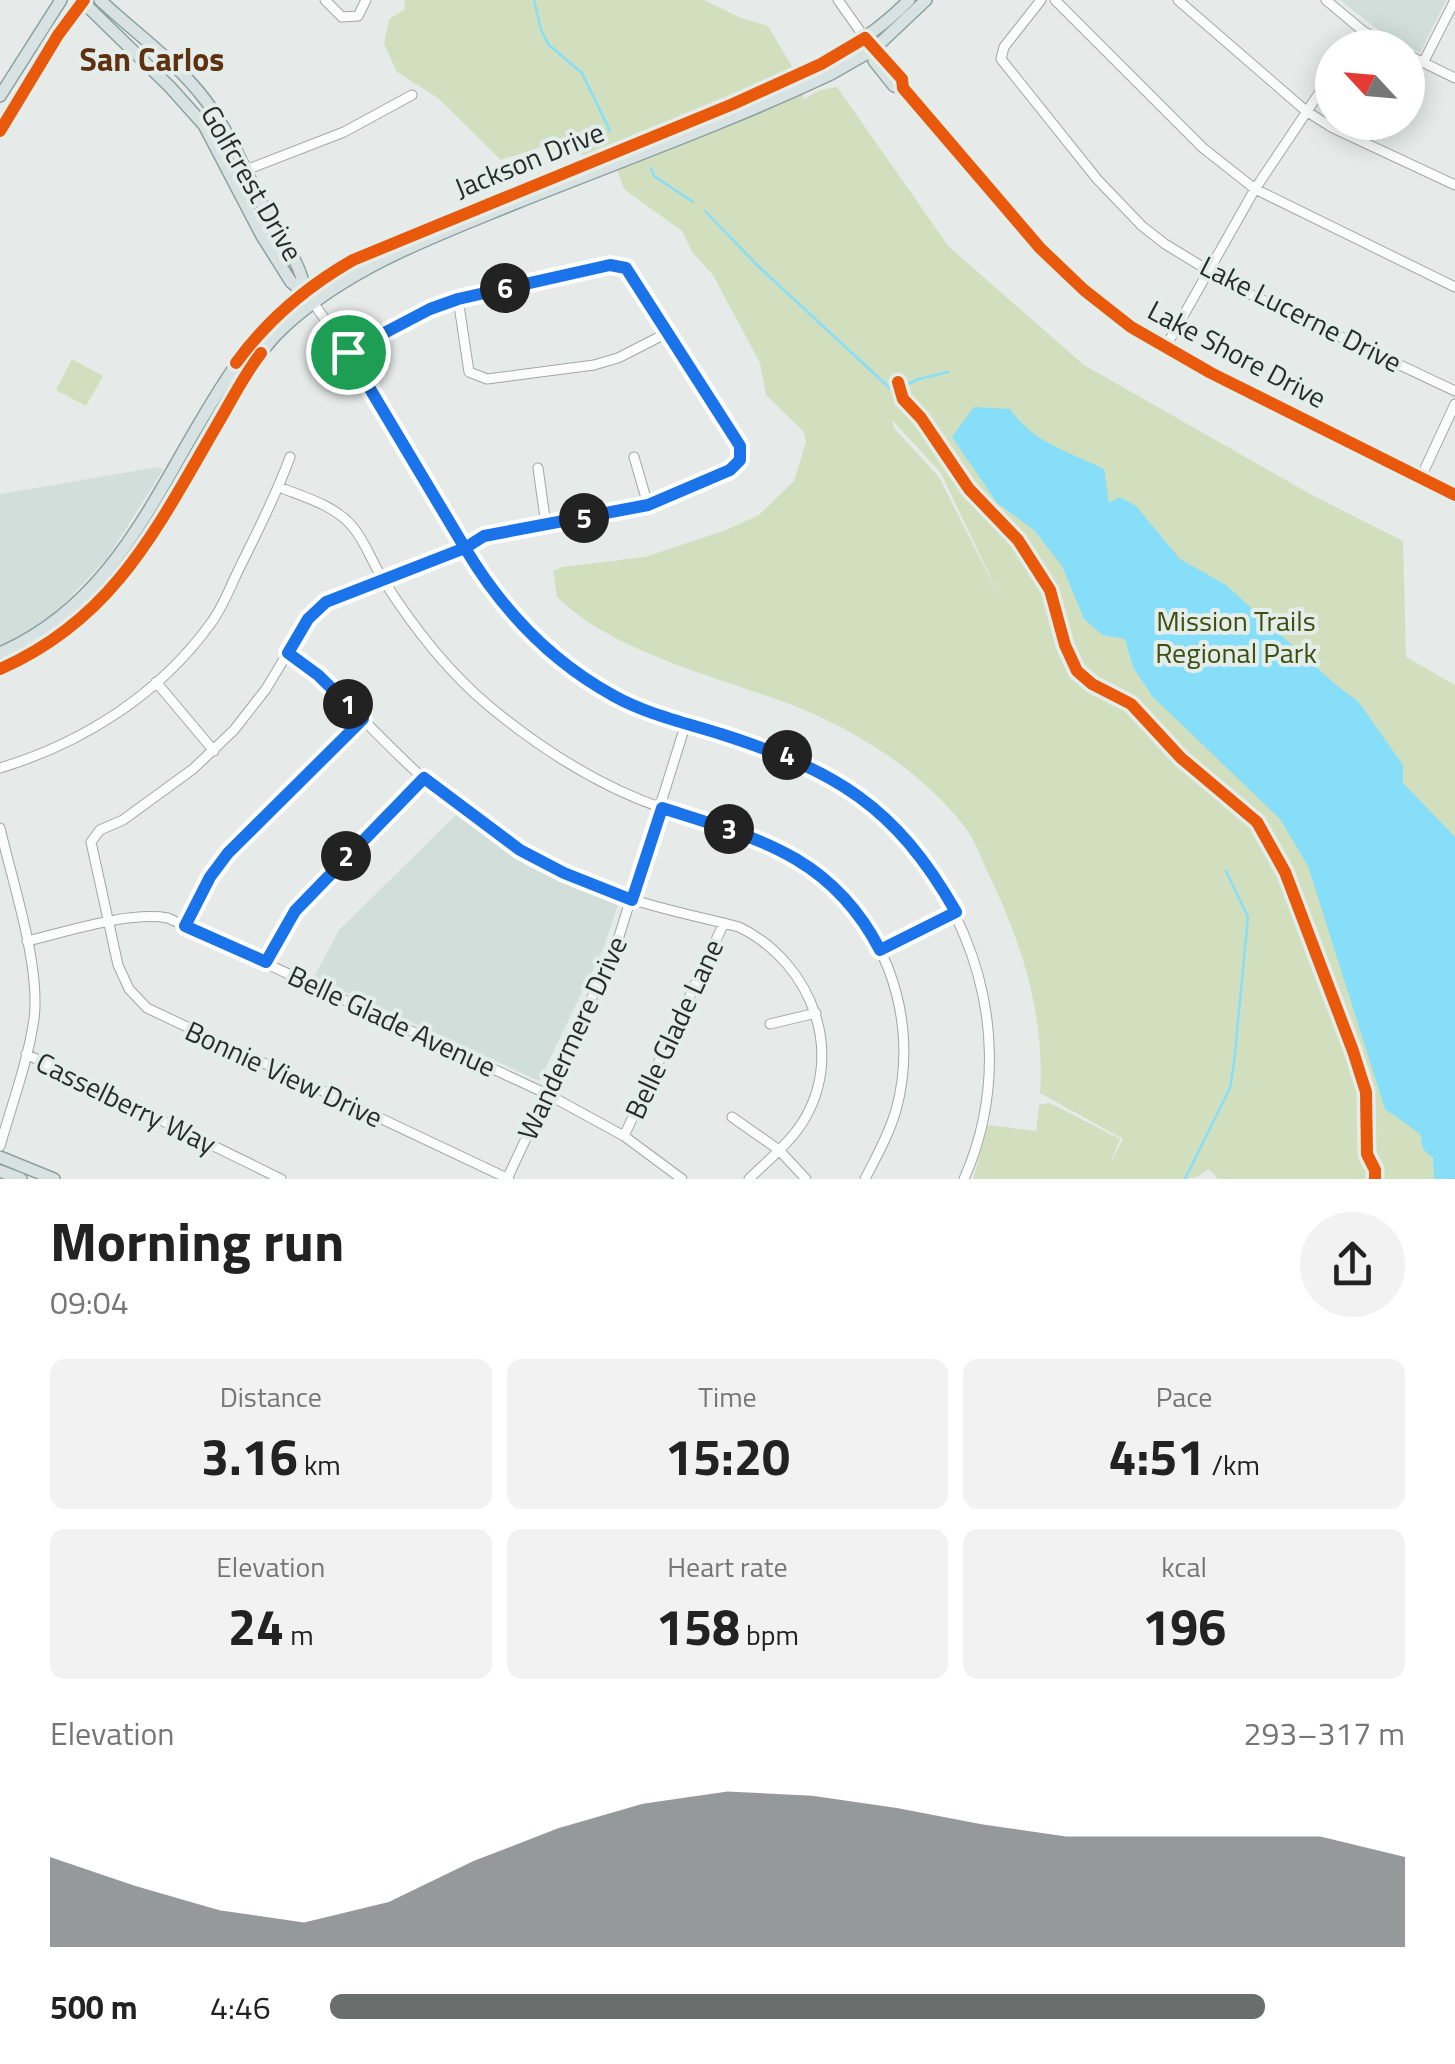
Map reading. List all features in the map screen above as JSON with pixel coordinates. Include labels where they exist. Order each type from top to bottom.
[{"type":"main road","points":[[0,96],[61,0]]},
{"type":"main road","name":"Golfcrest Drive","points":[[100,0],[203,98],[302,270],[305,291]]},
{"type":"main road","name":"Jackson Drive","points":[[0,653],[68,611],[107,573],[144,520],[234,366],[270,321],[305,291],[353,260],[821,64],[866,38],[909,0]]},
{"type":"main road","name":"Jackson Drive","points":[[0,670],[51,643],[79,622],[126,575],[258,358],[285,326],[327,292],[411,248],[797,90],[874,50],[926,0]]},
{"type":"main road","points":[[0,131],[82,1]]},
{"type":"main road","name":"Golfcrest Drive","points":[[82,1],[170,86],[204,125],[285,274],[314,304]]},
{"type":"main road","name":"Lake Shore Drive","points":[[866,38],[902,80],[902,88],[1040,248],[1131,327],[1455,495]]},
{"type":"main road","points":[[0,1157],[54,1179]]},
{"type":"main road","points":[[0,1171],[20,1179]]},
{"type":"street","points":[[325,0],[342,17],[358,16],[366,0]]},
{"type":"street","name":"Lake Shore Drive","points":[[838,0],[866,38]]},
{"type":"street","name":"Lake Lucerne Drive","points":[[1041,0],[1004,47],[1002,58],[1097,180],[1142,226],[1236,288],[1455,391]]},
{"type":"street","points":[[1055,0],[1202,148],[1254,189],[1455,287]]},
{"type":"street","points":[[1178,0],[1306,111],[1333,128],[1455,185]]},
{"type":"street","points":[[1326,0],[1364,30]]},
{"type":"street","points":[[1425,59],[1455,0]]},
{"type":"street","points":[[1425,64],[1455,78]]},
{"type":"street","points":[[233,176],[344,132],[412,95]]},
{"type":"street","points":[[1165,348],[1254,189],[1315,98]]},
{"type":"street","points":[[156,682],[214,751],[266,689],[318,607],[382,578],[465,548],[484,536],[648,505],[730,470],[740,460],[740,446],[633,274],[622,266],[610,265],[458,299],[397,325],[348,352]]},
{"type":"street","points":[[458,299],[469,372],[488,379],[605,363],[667,333]]},
{"type":"street","name":"Golfcrest Drive","points":[[314,304],[348,352],[465,548],[513,617],[568,667],[626,702],[788,755],[852,790],[894,826],[925,862],[956,912],[976,965],[989,1040],[984,1117],[964,1179]]},
{"type":"street","points":[[1421,477],[1455,404]]},
{"type":"street","points":[[0,768],[61,748],[95,730],[156,682],[193,646],[214,619],[279,488],[290,457]]},
{"type":"street","points":[[634,457],[648,505]]},
{"type":"street","points":[[538,468],[546,525]]},
{"type":"street","points":[[279,488],[326,505],[352,525],[423,638],[486,703],[539,745],[580,770],[662,808],[758,838],[800,859],[848,900],[880,950],[901,1012],[902,1078],[888,1134],[865,1179]]},
{"type":"street","points":[[288,653],[318,675],[424,778],[520,850],[564,873],[632,900],[755,934],[794,970],[816,1013],[822,1050],[817,1088],[798,1128],[748,1179]]},
{"type":"street","points":[[185,926],[210,877],[228,853],[363,719]]},
{"type":"street","name":"Wandermere Drive","points":[[508,1179],[616,946],[686,723]]},
{"type":"street","name":"Bonnie View Drive","points":[[214,751],[123,820],[94,835],[91,848],[122,978],[136,998],[156,1015],[508,1179]]},
{"type":"street","points":[[266,962],[295,911],[424,778]]},
{"type":"street","points":[[0,828],[35,999],[26,1054],[0,1146]]},
{"type":"street","points":[[880,950],[956,912]]},
{"type":"street","name":"Belle Glade Avenue","points":[[26,941],[157,916],[185,926],[547,1094],[624,1136],[682,1179]]},
{"type":"street","name":"Belle Glade Lane","points":[[624,1136],[724,923]]},
{"type":"street","points":[[770,1024],[816,1013]]},
{"type":"street","name":"Casselberry Way","points":[[26,1054],[280,1179]]},
{"type":"street","points":[[732,1117],[779,1150],[806,1179]]},
{"type":"shaded area","points":[[1340,0],[1446,0],[1425,43],[1425,30],[1376,28]]},
{"type":"shaded area","points":[[158,467],[163,470],[108,557],[58,610],[28,632],[0,645],[0,494]]},
{"type":"shaded area","points":[[456,815],[529,867],[618,905],[603,949],[539,1081],[314,977],[339,930]]},
{"type":"green space","name":"Mission Trails Regional Park","points":[[405,0],[704,0],[768,26],[802,83],[804,99],[837,87],[949,247],[1084,365],[1312,495],[1403,541],[1406,657],[1455,685],[1455,1179],[1218,1179],[1209,1169],[1184,1179],[973,1179],[988,1125],[1036,1131],[1039,1105],[1050,1103],[1120,1139],[1110,1164],[1123,1139],[1040,1093],[1039,1036],[1029,980],[1011,926],[968,831],[927,786],[859,737],[784,702],[633,647],[579,616],[557,597],[553,571],[562,567],[645,557],[759,515],[794,481],[806,442],[804,432],[766,395],[760,363],[713,275],[692,252],[682,231],[624,189],[614,161],[541,147],[501,160],[438,98],[397,72],[384,44],[389,19],[404,10]],"holes":[[[892,420],[941,473],[1003,604],[939,477],[894,428]]]},
{"type":"green space","points":[[72,359],[103,376],[86,406],[56,390]]},
{"type":"water","points":[[974,407],[1010,409],[1041,438],[1104,469],[1109,503],[1119,497],[1136,506],[1180,559],[1226,585],[1358,701],[1403,765],[1403,783],[1455,837],[1455,1179],[1434,1179],[1433,1158],[1423,1149],[1420,1134],[1385,1109],[1308,866],[1280,819],[1152,696],[1133,667],[1125,639],[1102,635],[1084,619],[1062,566],[1034,530],[997,503],[952,437]]},
{"type":"waterway","points":[[534,0],[549,45],[582,73],[610,131]]},
{"type":"waterway","points":[[651,168],[654,176],[693,202]]},
{"type":"waterway","points":[[705,211],[758,266],[893,391],[948,372]]},
{"type":"waterway","points":[[1185,1179],[1230,1088],[1234,1063],[1248,917],[1226,871]]},
{"type":"cycle path","points":[[0,131],[84,0]]},
{"type":"cycle path","points":[[236,363],[289,305],[353,260],[733,104],[821,64],[865,38],[1040,248],[1131,327],[1211,373],[1455,495]]},
{"type":"cycle path","points":[[0,669],[74,624],[129,567],[174,500],[261,353]]},
{"type":"cycle path","points":[[898,382],[903,399],[921,418],[969,489],[1018,540],[1050,590],[1065,645],[1077,671],[1092,684],[1131,704],[1181,758],[1257,822],[1285,872],[1353,1051],[1366,1092],[1367,1154],[1375,1179]]},
{"type":"district","name":"San Carlos","points":[[152,60]]},
{"type":"route","points":[[348,352],[380,333],[458,299],[610,265],[622,266],[633,274],[740,446],[740,460],[730,470],[667,499],[619,512],[484,536],[465,548],[513,617],[541,645],[612,695],[788,755],[852,790],[894,826],[925,862],[956,912],[880,950],[848,900],[800,859],[758,838],[662,808],[632,900],[564,873],[520,850],[424,778],[295,911],[266,962],[185,926],[201,892],[228,853],[363,719],[318,675],[288,653],[308,619],[326,602],[465,548],[348,352]]}]
